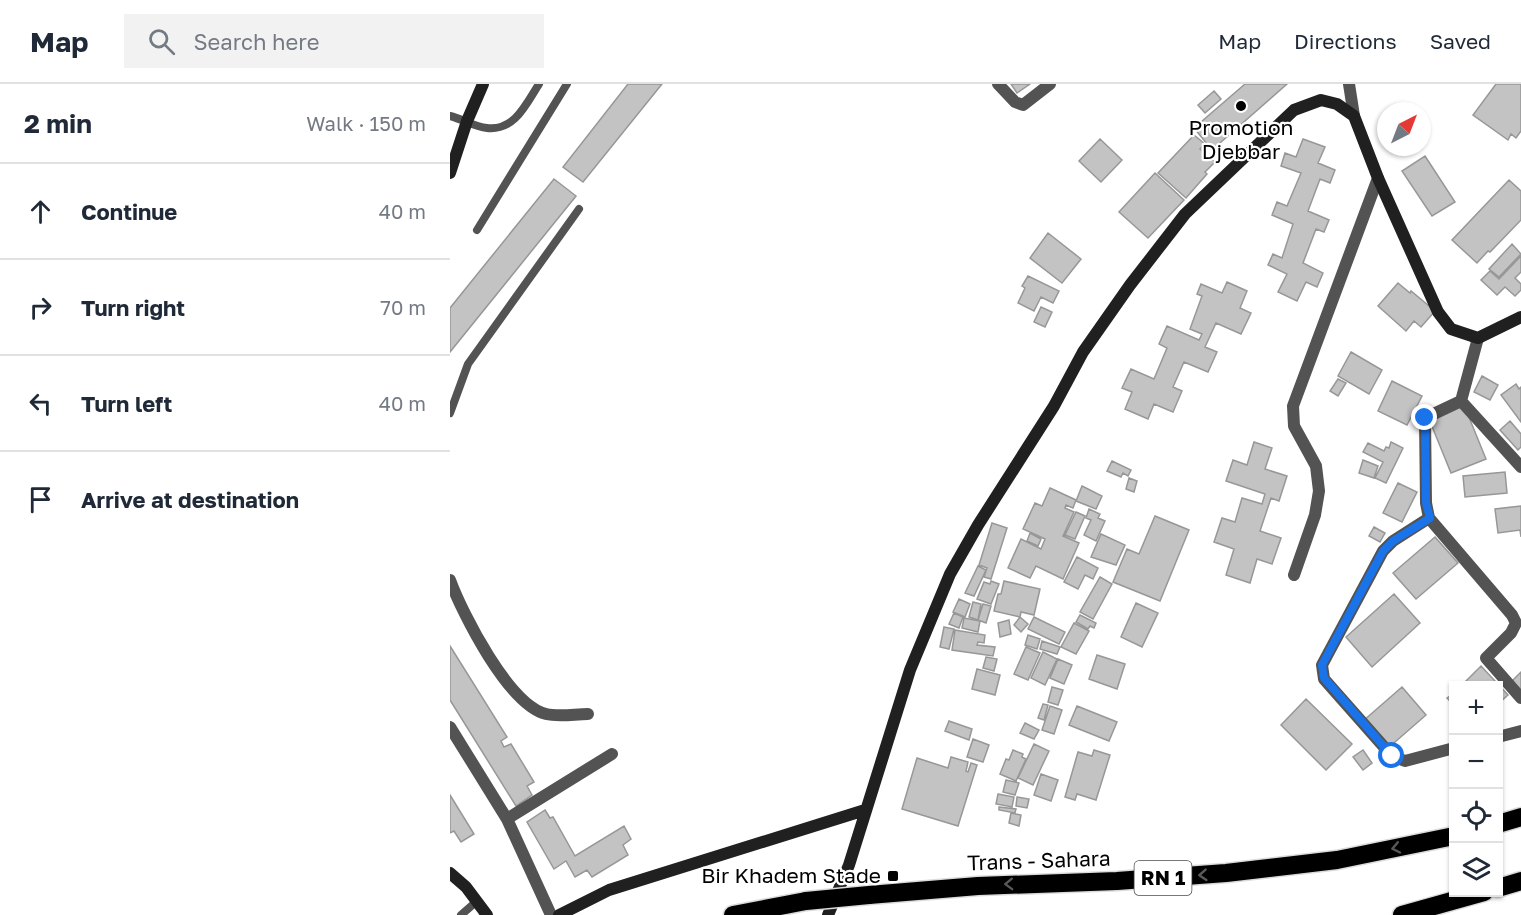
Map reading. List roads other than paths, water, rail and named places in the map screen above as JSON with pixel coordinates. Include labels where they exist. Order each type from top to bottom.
[{"type":"highway","points":[[1503,822],[1521,817]]},
{"type":"highway","name":"Trans - Sahara","points":[[733,915],[806,901],[869,895],[978,886],[1117,881],[1226,873],[1337,860],[1449,837]]},
{"type":"highway","points":[[1503,886],[1521,881]]},
{"type":"highway","points":[[1402,915],[1466,897]]},
{"type":"street","points":[[450,173],[467,121],[483,84]]},
{"type":"street","points":[[998,84],[1015,102],[1023,105],[1050,84]]},
{"type":"street","points":[[1349,84],[1354,116],[1378,178],[1438,312],[1451,329],[1478,338],[1521,316]]},
{"type":"street","points":[[828,915],[849,865],[910,670],[950,574],[1053,406],[1083,352],[1130,285],[1185,214],[1294,110],[1321,100],[1337,104],[1354,116]]},
{"type":"street","points":[[1294,575],[1315,515],[1319,491],[1316,466],[1294,426],[1293,406],[1378,178]]},
{"type":"street","points":[[1461,402],[1478,338]]},
{"type":"street","points":[[1461,402],[1521,467]]},
{"type":"street","points":[[1461,402],[1425,418],[1426,503],[1430,518],[1512,615],[1516,623],[1511,633],[1486,658],[1521,698]]},
{"type":"street","points":[[1430,518],[1393,541],[1383,551],[1322,665],[1324,678],[1392,756],[1405,761],[1449,749]]},
{"type":"street","points":[[450,580],[493,664],[522,701],[546,714],[588,714]]},
{"type":"street","points":[[450,727],[507,819],[551,915]]},
{"type":"street","points":[[1503,736],[1521,731]]},
{"type":"street","points":[[507,819],[612,754]]},
{"type":"street","points":[[558,915],[619,887],[865,810]]},
{"type":"street","points":[[450,873],[466,887],[487,915]]},
{"type":"lane","points":[[450,116],[486,128],[499,128],[509,124],[520,113],[539,84]]},
{"type":"lane","points":[[477,230],[567,84]]},
{"type":"lane","points":[[450,413],[468,364],[579,209]]},
{"type":"lane","points":[[461,915],[477,901]]},
{"type":"place","name":"Promotion Djebbar","points":[[1241,106]]},
{"type":"place","name":"Bir Khadem Stade","points":[[893,876]]}]
